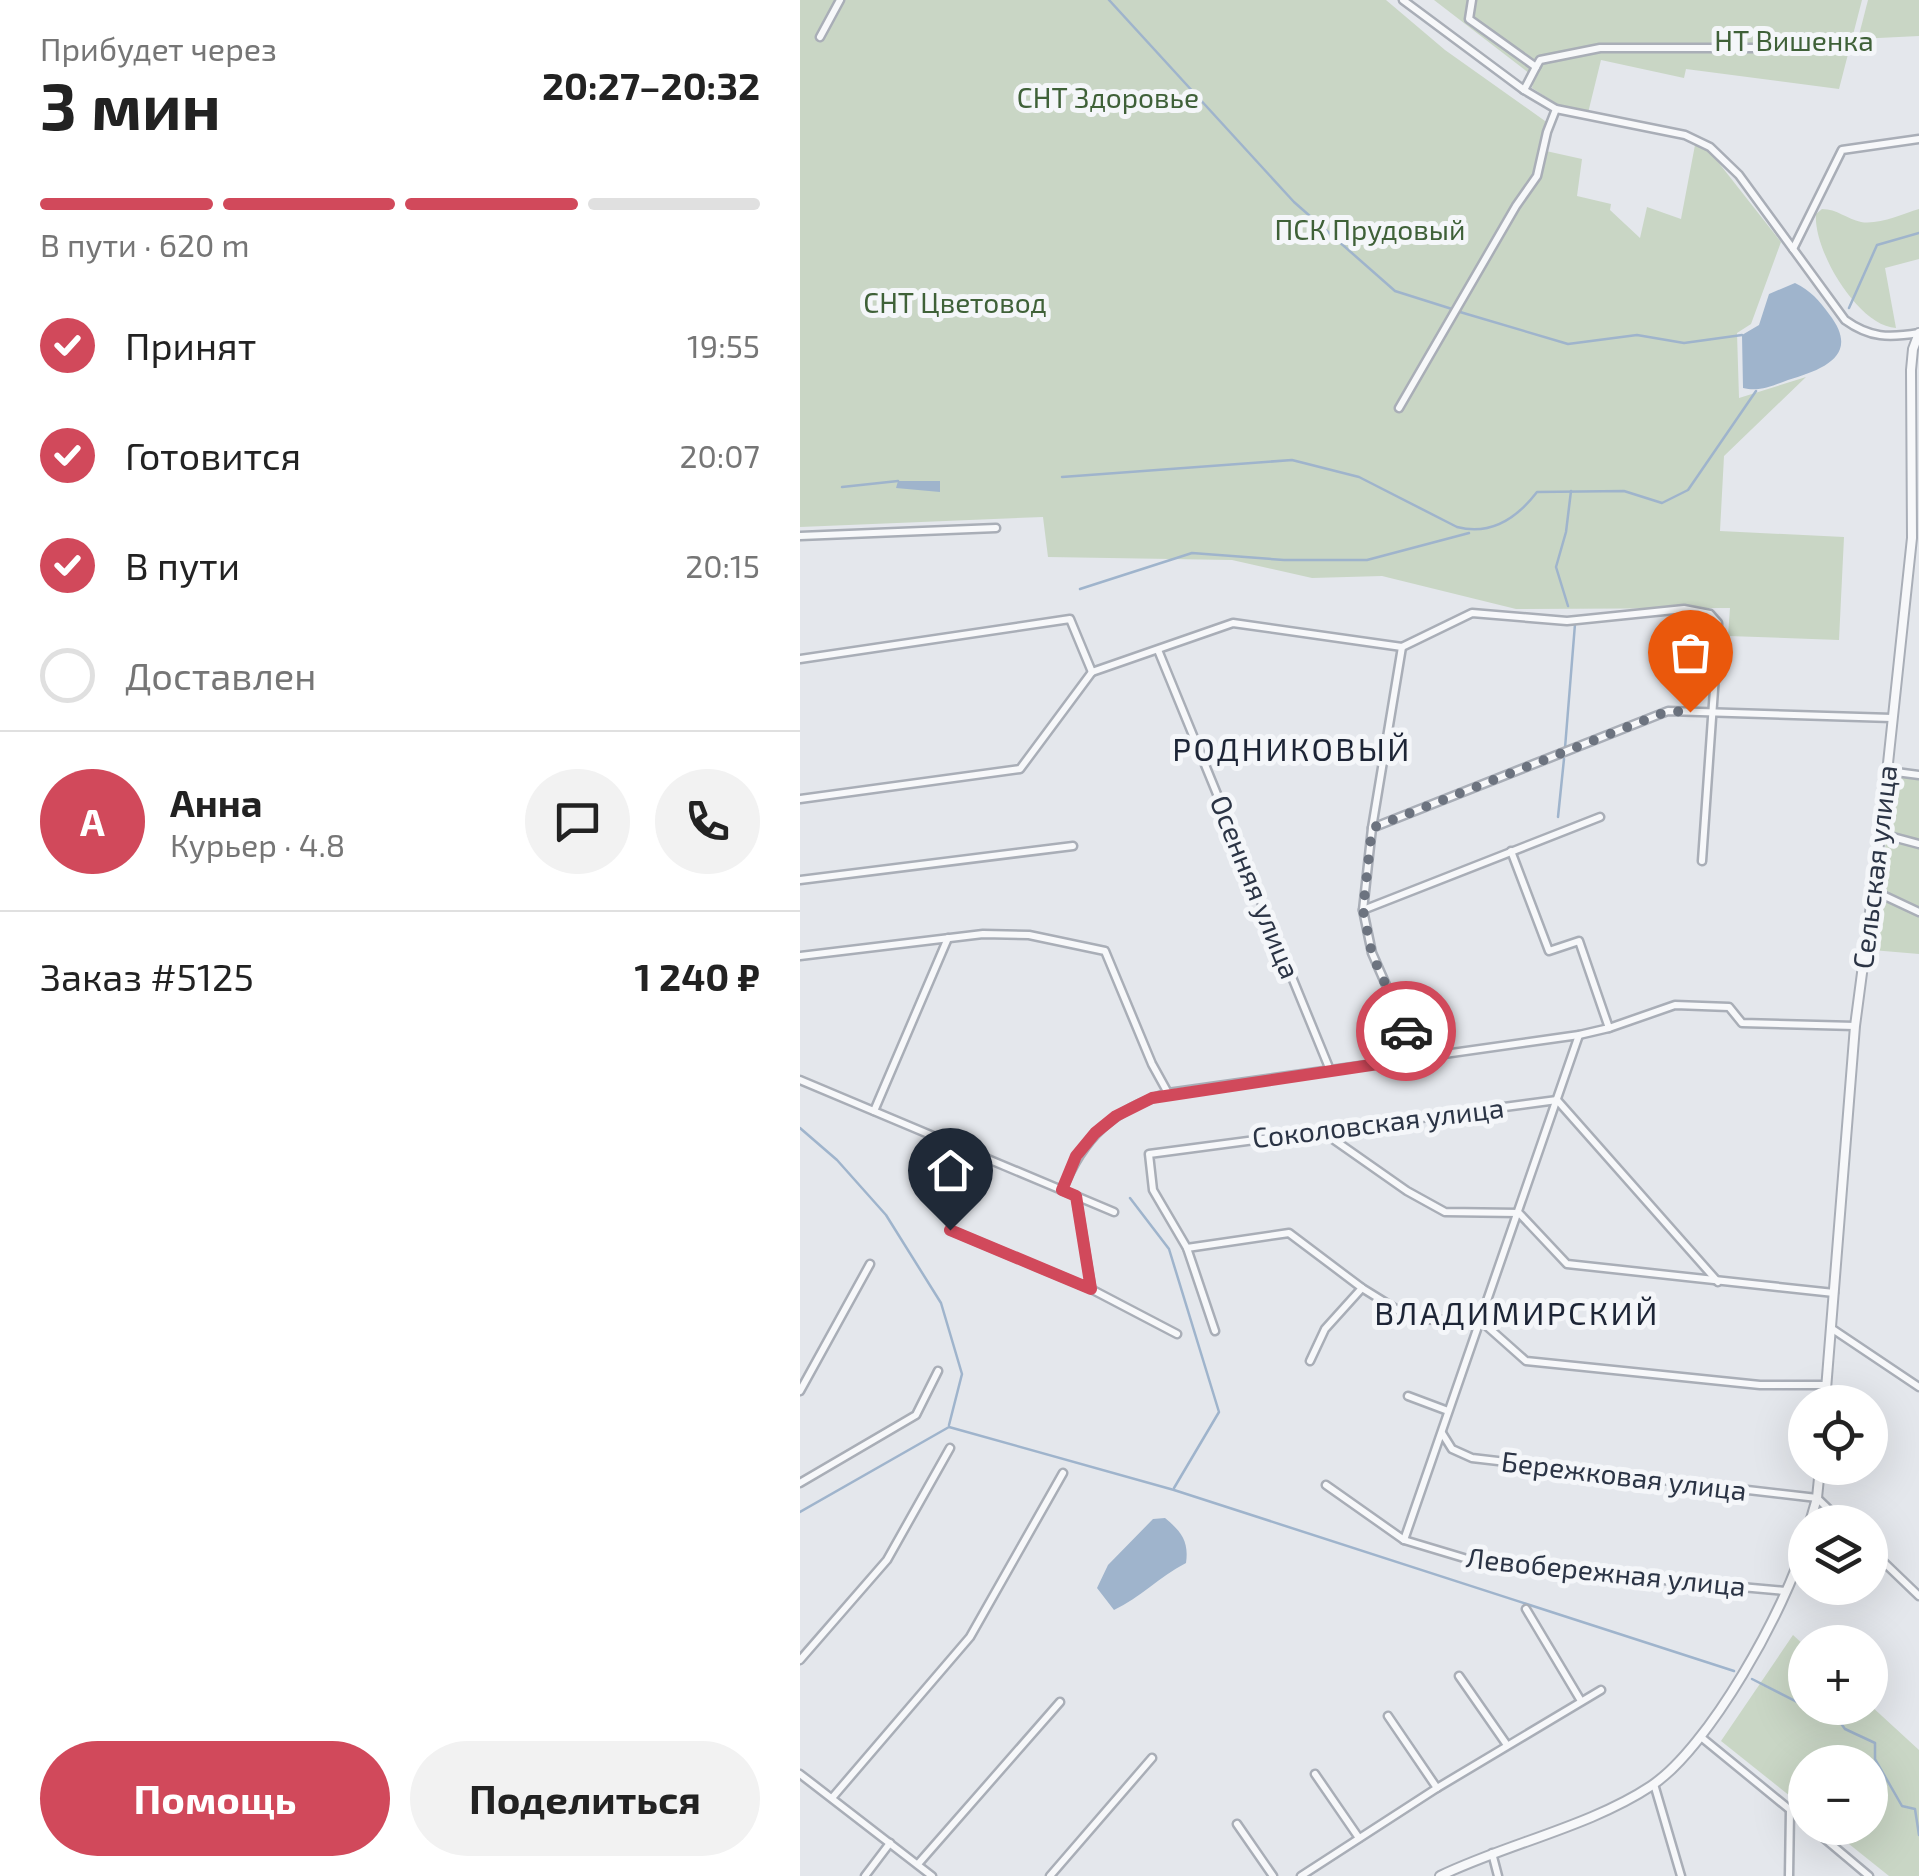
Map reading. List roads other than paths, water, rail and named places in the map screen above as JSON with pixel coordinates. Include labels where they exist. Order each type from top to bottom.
[{"type":"street","points":[[820,37],[840,0]]},
{"type":"street","points":[[1403,0],[1524,90],[1556,108],[1685,135],[1710,147],[1738,175],[1845,320],[1878,337],[1919,333]]},
{"type":"street","points":[[1472,0],[1469,19],[1536,67]]},
{"type":"street","points":[[1524,90],[1540,60],[1600,48],[1842,48]]},
{"type":"street","points":[[1400,408],[1537,176],[1546,132],[1556,108]]},
{"type":"street","points":[[1793,249],[1842,150],[1919,140]]},
{"type":"street","name":"Сельская улица","points":[[1826,1385],[1855,1026],[1912,538],[1911,370],[1919,333]]},
{"type":"street","points":[[800,536],[996,528]]},
{"type":"street","points":[[800,799],[1020,769],[1092,672],[1233,622],[1402,647],[1472,614],[1567,621],[1684,609],[1710,614],[1718,623],[1702,861]]},
{"type":"street","points":[[800,658],[1070,619],[1092,672]]},
{"type":"street","points":[[1402,647],[1372,828],[1363,910],[1372,954],[1418,1058]]},
{"type":"street","name":"Осенняя улица","points":[[1158,650],[1330,1070]]},
{"type":"street","points":[[1372,828],[1668,711],[1892,718]]},
{"type":"street","points":[[1896,772],[1919,775]]},
{"type":"street","points":[[1363,910],[1600,816]]},
{"type":"street","points":[[1890,836],[1919,844]]},
{"type":"street","points":[[800,880],[1073,846]]},
{"type":"street","points":[[1511,851],[1549,951],[1579,941],[1609,1028]]},
{"type":"street","points":[[1872,890],[1919,912]]},
{"type":"street","points":[[800,956],[948,938],[1029,935],[1106,951],[1152,1064],[1168,1093]]},
{"type":"street","points":[[874,1111],[948,938]]},
{"type":"street","points":[[1062,1190],[1076,1156],[1095,1133],[1116,1116],[1168,1093],[1579,1035],[1675,1006],[1729,1007],[1742,1023],[1855,1026]]},
{"type":"street","points":[[1404,1540],[1579,1035]]},
{"type":"street","points":[[800,1080],[1114,1212]]},
{"type":"street","points":[[1557,1100],[1718,1282]]},
{"type":"street","name":"Соколовская улица","points":[[1215,1331],[1187,1248],[1153,1190],[1148,1154],[1557,1100]]},
{"type":"street","points":[[1320,1130],[1406,1191],[1446,1212],[1519,1213],[1567,1264],[1834,1294]]},
{"type":"street","points":[[1076,1196],[1091,1289]]},
{"type":"street","points":[[950,1230],[1091,1289],[1177,1334]]},
{"type":"street","points":[[1187,1248],[1289,1233],[1362,1288],[1412,1319],[1481,1321],[1526,1362],[1788,1386]]},
{"type":"street","points":[[800,1392],[870,1264]]},
{"type":"street","points":[[1310,1361],[1324,1330],[1362,1288]]},
{"type":"street","points":[[1831,1328],[1919,1386]]},
{"type":"street","points":[[800,1483],[916,1415],[938,1371]]},
{"type":"street","points":[[1408,1396],[1448,1412]]},
{"type":"street","name":"Бережковая улица","points":[[1441,1432],[1452,1448],[1472,1458],[1817,1498]]},
{"type":"street","points":[[800,1660],[887,1560],[950,1448]]},
{"type":"street","points":[[832,1798],[970,1636],[1062,1473]]},
{"type":"street","name":"Левобережная улица","points":[[1326,1485],[1404,1540],[1484,1564],[1785,1591]]},
{"type":"street","points":[[1815,1505],[1818,1485]]},
{"type":"street","points":[[1817,1498],[1824,1505]]},
{"type":"street","points":[[1888,1566],[1919,1596]]},
{"type":"street","points":[[1440,1876],[1578,1820],[1654,1784],[1701,1738],[1743,1674],[1788,1584]]},
{"type":"street","points":[[1526,1609],[1581,1701]]},
{"type":"street","points":[[1460,1676],[1508,1746]]},
{"type":"street","points":[[1301,1876],[1437,1788],[1601,1690]]},
{"type":"street","points":[[918,1864],[1060,1702]]},
{"type":"street","points":[[1388,1716],[1437,1788]]},
{"type":"street","points":[[1701,1738],[1788,1807]]},
{"type":"street","points":[[1050,1876],[1152,1758]]},
{"type":"street","points":[[800,1774],[932,1876]]},
{"type":"street","points":[[1315,1774],[1360,1838]]},
{"type":"street","points":[[1654,1784],[1682,1876]]},
{"type":"street","points":[[1237,1824],[1273,1876]]},
{"type":"street","points":[[865,1876],[890,1843]]},
{"type":"street","points":[[1788,1876],[1789,1845]]},
{"type":"street","points":[[1832,1845],[1869,1876]]},
{"type":"street","points":[[1492,1853],[1498,1876]]},
{"type":"water","points":[[1795,283],[1814,296],[1829,314],[1838,328],[1840,350],[1814,371],[1766,388],[1743,388],[1742,335],[1759,325],[1769,294]]},
{"type":"water","points":[[898,481],[940,481],[940,492],[896,488]]},
{"type":"water","points":[[1165,1518],[1183,1538],[1186,1563],[1114,1610],[1097,1588],[1108,1565],[1153,1519]]},
{"type":"waterway","points":[[1109,0],[1294,202],[1395,291],[1452,309]]},
{"type":"waterway","points":[[1849,308],[1877,245],[1919,233]]},
{"type":"waterway","points":[[1460,312],[1568,344],[1637,335],[1684,343],[1742,335]]},
{"type":"waterway","points":[[1062,477],[1292,460],[1359,477],[1457,527],[1481,529],[1512,517],[1537,492],[1624,491],[1662,503],[1688,490],[1756,391]]},
{"type":"waterway","points":[[842,487],[898,481]]},
{"type":"waterway","points":[[1568,606],[1556,567],[1566,532],[1571,491]]},
{"type":"waterway","points":[[1080,589],[1192,553],[1284,560],[1367,560],[1469,533]]},
{"type":"waterway","points":[[1565,748],[1575,624]]},
{"type":"waterway","points":[[1558,817],[1564,759]]},
{"type":"waterway","points":[[800,1128],[837,1160],[886,1215],[941,1303],[962,1374],[949,1425]]},
{"type":"waterway","points":[[1130,1198],[1169,1249],[1219,1412],[1174,1488]]},
{"type":"waterway","points":[[800,1512],[949,1427],[1174,1490],[1734,1671]]},
{"type":"waterway","points":[[1752,1679],[1788,1697]]},
{"type":"waterway","points":[[1842,1725],[1875,1743],[1875,1759],[1902,1806],[1915,1809],[1919,1835]]},
{"type":"district","name":"РОДНИКОВЫЙ","points":[[1292,750]]},
{"type":"district","name":"ВЛАДИМИРСКИЙ","points":[[1517,1314]]},
{"type":"park label","name":"НТ Вишенка","points":[[1794,41]]},
{"type":"park label","name":"СНТ Здоровье","points":[[1108,98]]},
{"type":"park label","name":"ПСК Прудовый","points":[[1370,230]]},
{"type":"park label","name":"СНТ Цветовод","points":[[955,303]]}]
